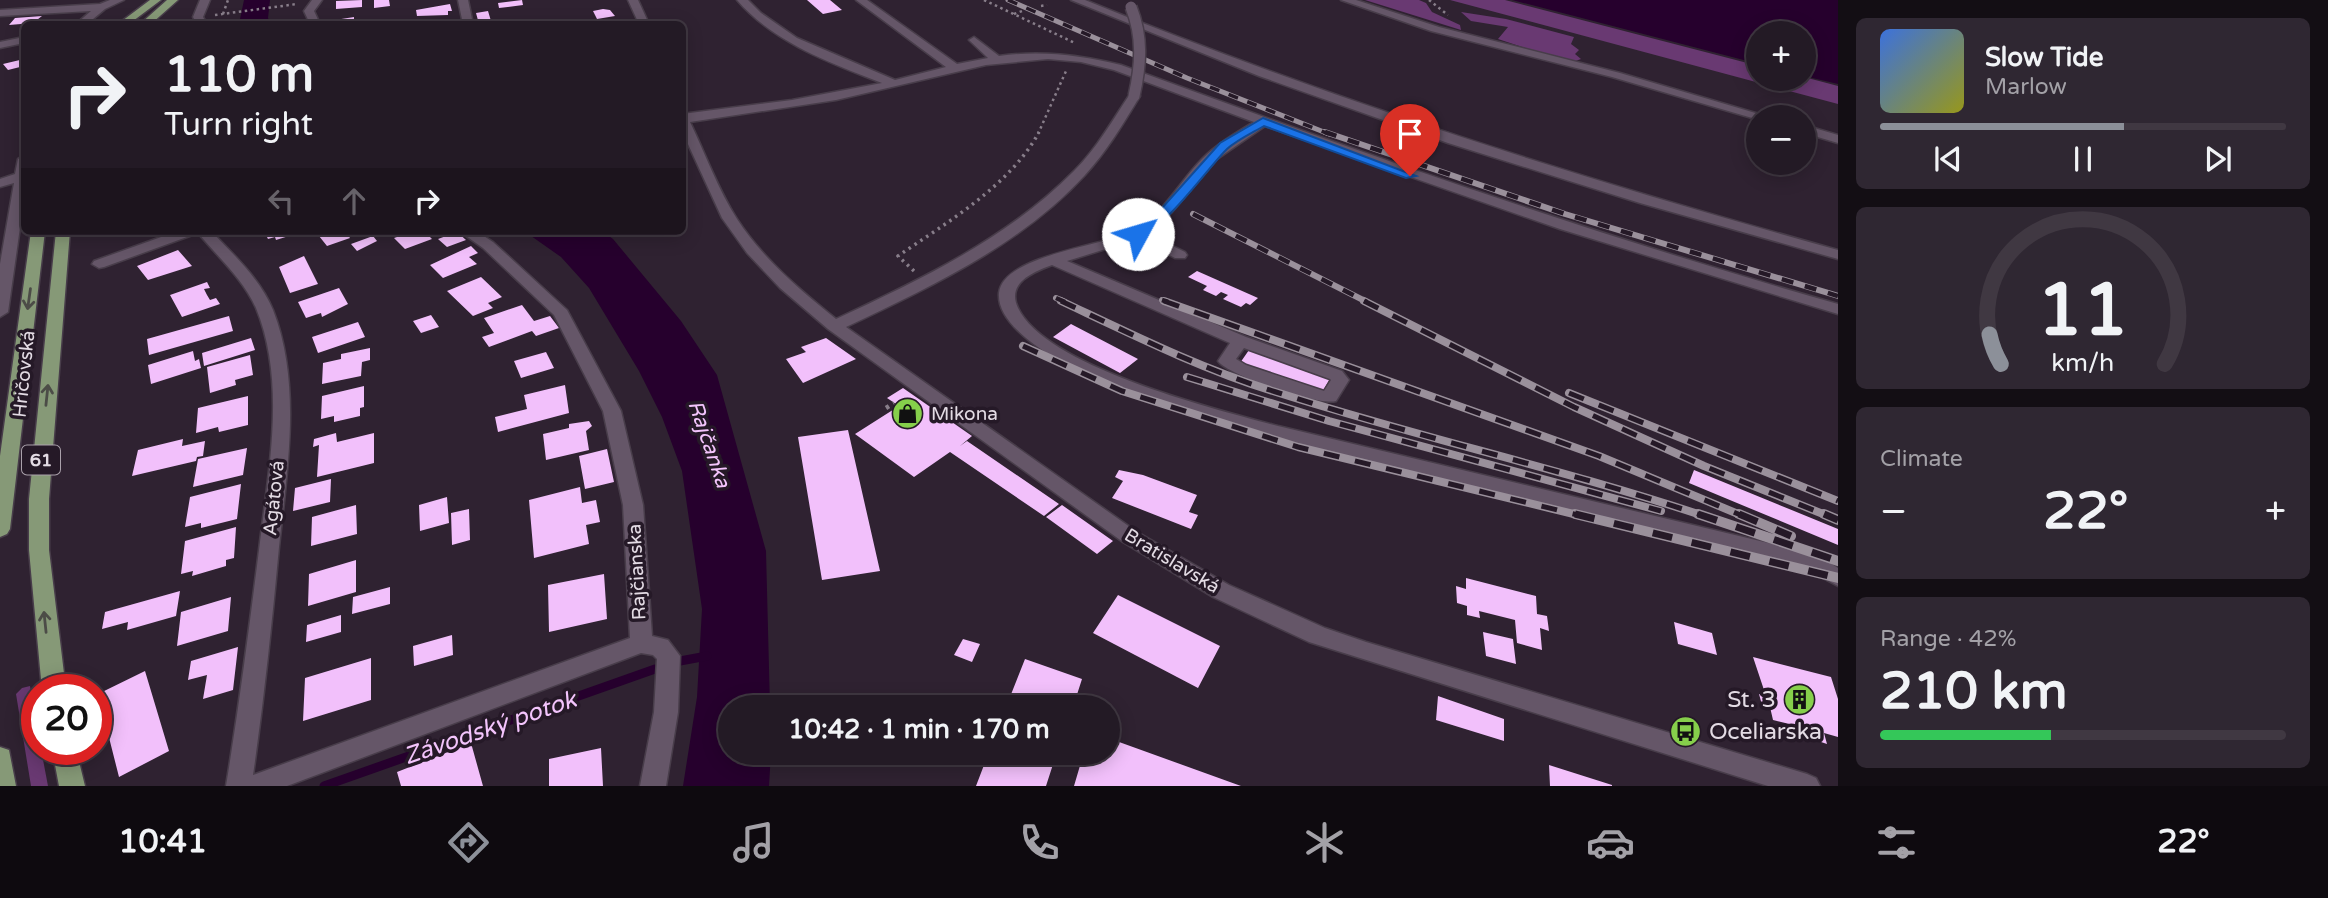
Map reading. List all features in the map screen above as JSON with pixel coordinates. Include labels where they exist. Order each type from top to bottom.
[{"type":"main road","points":[[127,21],[156,0]]},
{"type":"main road","points":[[148,21],[173,0]]},
{"type":"main road","name":"Hričovská","points":[[0,529],[37,235]]},
{"type":"main road","name":"Hričovská","points":[[52,674],[41,575],[39,499],[63,235]]},
{"type":"main road","points":[[0,758],[3,786]]},
{"type":"main road","points":[[67,765],[72,786]]},
{"type":"street","points":[[0,13],[100,7],[119,0]]},
{"type":"street","points":[[200,21],[198,18],[205,0]]},
{"type":"street","points":[[313,21],[309,11],[317,0]]},
{"type":"street","points":[[463,0],[467,21]]},
{"type":"street","points":[[633,0],[643,21]]},
{"type":"street","points":[[742,0],[776,29],[805,46],[895,84]]},
{"type":"street","points":[[861,0],[955,68]]},
{"type":"street","points":[[1076,0],[1215,57],[1386,118],[1607,189],[1838,255]]},
{"type":"street","points":[[1346,0],[1435,29],[1616,75],[1746,112]]},
{"type":"street","points":[[834,326],[953,266],[999,237],[1053,197],[1097,155],[1113,135],[1134,96],[1140,71],[1142,40],[1129,3]]},
{"type":"street","points":[[85,21],[100,7]]},
{"type":"street","points":[[974,40],[995,58]]},
{"type":"street","points":[[0,45],[21,41]]},
{"type":"street","points":[[686,118],[853,93],[995,58],[1048,55],[1097,61],[1533,217],[1697,270],[1838,309]]},
{"type":"street","points":[[1263,122],[1224,145],[1166,210],[1138,234],[1022,271],[1007,286],[1006,302],[1018,324],[1048,346],[1094,372],[1208,415],[1789,556],[1817,565],[1838,578]]},
{"type":"street","name":"Bratislavská","points":[[686,125],[729,218],[752,250],[785,285],[834,326],[1174,566],[1268,615],[1366,652],[1807,786]]},
{"type":"street","points":[[1816,133],[1838,139]]},
{"type":"street","points":[[0,183],[21,176]]},
{"type":"street","name":"Hričovská","points":[[0,308],[21,176]]},
{"type":"street","points":[[1138,234],[1180,256]]},
{"type":"street","points":[[99,264],[181,235]]},
{"type":"street","name":"Agátová","points":[[208,235],[239,270],[265,310],[279,372],[279,455],[255,684],[239,786]]},
{"type":"street","name":"Rajčianska","points":[[255,786],[641,643],[633,505],[612,411],[561,313],[488,245],[472,235]]},
{"type":"street","points":[[1053,260],[1240,341],[1336,375],[1340,380],[1330,397],[1323,397],[1229,365],[1226,361],[1240,341]]},
{"type":"street","points":[[641,643],[660,647],[669,656],[666,712],[653,786]]},
{"type":"path","points":[[228,0],[226,13],[293,5]]},
{"type":"path","points":[[984,0],[1075,43],[1073,53]]},
{"type":"path","points":[[1041,6],[1047,5]]},
{"type":"path","points":[[1014,14],[1025,10]]},
{"type":"path","points":[[916,274],[898,256],[973,204],[1029,151],[1054,103],[1070,60]]},
{"type":"path","points":[[886,408],[894,403]]},
{"type":"shaded area","points":[[1365,0],[1419,0],[1426,3],[1432,12],[1460,25],[1461,30]]},
{"type":"shaded area","points":[[1450,0],[1505,0],[1746,63],[1746,79]]},
{"type":"shaded area","points":[[1461,12],[1506,19],[1574,37],[1571,44],[1579,50],[1575,54],[1581,59],[1570,63],[1498,39],[1508,27],[1471,21]]},
{"type":"shaded area","points":[[1816,80],[1838,86],[1838,104],[1790,91],[1816,91]]},
{"type":"shaded area","points":[[21,689],[21,725],[16,694]]},
{"type":"shaded area","points":[[28,765],[44,765],[48,786],[31,786]]},
{"type":"water","points":[[244,0],[270,0],[270,21],[240,21]]},
{"type":"water","points":[[1512,0],[1838,0],[1838,84],[1816,79],[1816,21],[1746,21],[1746,61]]},
{"type":"water","name":"Rajčanka","points":[[530,235],[608,235],[613,239],[681,321],[717,375],[766,551],[770,695],[718,695],[718,765],[770,765],[769,786],[683,786],[697,697],[702,609],[682,471],[662,417],[639,371],[589,288],[561,257]]},
{"type":"building","points":[[362,0],[362,7],[336,9],[336,1]]},
{"type":"building","points":[[374,0],[389,0],[390,6],[374,8]]},
{"type":"building","points":[[522,0],[523,5],[499,8],[498,3]]},
{"type":"building","points":[[807,0],[830,0],[842,10],[823,14]]},
{"type":"building","points":[[450,4],[452,11],[448,11],[448,15],[417,16],[416,10]]},
{"type":"building","points":[[610,10],[615,16],[597,19],[593,11]]},
{"type":"building","points":[[488,11],[491,21],[478,21],[476,13]]},
{"type":"building","points":[[42,16],[36,21],[21,21],[21,24],[9,25],[15,18]]},
{"type":"building","points":[[354,17],[354,21],[335,20]]},
{"type":"building","points":[[21,60],[21,67],[8,70],[3,64]]},
{"type":"building","points":[[266,235],[292,235],[276,240],[275,237],[268,239]]},
{"type":"building","points":[[318,235],[348,235],[350,238],[327,246]]},
{"type":"building","points":[[403,235],[428,235],[432,239],[405,249],[394,238]]},
{"type":"building","points":[[460,235],[466,240],[447,247],[438,239]]},
{"type":"building","points":[[373,236],[377,241],[357,251],[351,244]]},
{"type":"building","points":[[471,246],[478,253],[469,257],[477,264],[443,278],[430,265]]},
{"type":"building","points":[[178,250],[192,266],[148,280],[137,266]]},
{"type":"building","points":[[304,256],[318,284],[290,293],[279,267]]},
{"type":"building","points":[[1197,271],[1258,298],[1250,305],[1246,303],[1241,307],[1223,299],[1228,295],[1221,292],[1216,296],[1203,290],[1207,286],[1188,277]]},
{"type":"building","points":[[481,277],[502,297],[488,303],[493,308],[473,316],[447,291]]},
{"type":"building","points":[[207,282],[210,288],[204,289],[207,295],[210,300],[216,298],[220,304],[182,317],[170,295]]},
{"type":"building","points":[[339,288],[348,304],[322,317],[321,313],[306,318],[298,302]]},
{"type":"building","points":[[522,305],[534,321],[550,316],[559,328],[536,336],[532,331],[489,347],[482,337],[494,333],[484,318]]},
{"type":"building","points":[[431,315],[439,327],[421,333],[413,321]]},
{"type":"building","points":[[229,316],[233,331],[149,355],[147,339]]},
{"type":"building","points":[[358,322],[365,337],[318,353],[312,337]]},
{"type":"building","points":[[1071,324],[1138,359],[1120,373],[1053,337]]},
{"type":"building","points":[[251,338],[255,350],[204,366],[202,353]]},
{"type":"building","points":[[826,338],[856,359],[803,383],[786,359],[806,352],[801,347]]},
{"type":"building","points":[[370,348],[370,360],[362,362],[361,376],[322,384],[323,363],[341,359],[341,354]]},
{"type":"building","points":[[1249,350],[1303,369],[1307,363],[1333,373],[1322,393],[1240,363]]},
{"type":"building","points":[[193,351],[195,361],[199,359],[201,368],[151,384],[148,365]]},
{"type":"building","points":[[546,352],[554,368],[521,378],[514,361]]},
{"type":"building","points":[[250,355],[253,375],[235,380],[236,385],[210,393],[207,367]]},
{"type":"building","points":[[565,385],[569,413],[498,432],[495,417],[527,409],[524,395]]},
{"type":"building","points":[[364,386],[364,407],[360,408],[360,416],[334,422],[334,416],[321,419],[322,396]]},
{"type":"building","points":[[903,388],[972,436],[960,446],[967,441],[1059,504],[1044,516],[950,452],[914,477],[855,434],[899,406],[887,398]]},
{"type":"building","points":[[248,396],[248,425],[219,432],[218,427],[196,433],[198,408]]},
{"type":"building","points":[[589,421],[592,426],[586,431],[589,450],[546,460],[543,434],[569,428],[569,424]]},
{"type":"building","points":[[848,430],[880,571],[822,580],[798,437]]},
{"type":"building","points":[[336,433],[337,442],[374,433],[374,463],[317,477],[319,445],[313,447],[314,439]]},
{"type":"building","points":[[183,439],[182,446],[205,441],[203,456],[197,457],[196,461],[132,476],[138,450]]},
{"type":"building","points":[[247,448],[243,475],[193,487],[198,459]]},
{"type":"building","points":[[607,449],[614,482],[585,489],[579,456]]},
{"type":"building","points":[[1119,470],[1143,475],[1197,495],[1189,512],[1198,515],[1191,529],[1112,498],[1123,481],[1115,477]]},
{"type":"building","points":[[1694,470],[1838,529],[1838,545],[1689,483]]},
{"type":"building","points":[[331,479],[330,502],[293,511],[295,488]]},
{"type":"building","points":[[241,484],[237,519],[201,528],[201,523],[185,527],[190,497]]},
{"type":"building","points":[[580,487],[582,503],[596,500],[600,522],[586,525],[589,544],[534,558],[529,500]]},
{"type":"building","points":[[447,497],[449,523],[420,531],[419,505]]},
{"type":"building","points":[[356,505],[357,534],[311,546],[312,517]]},
{"type":"building","points":[[1062,505],[1113,541],[1097,554],[1046,517]]},
{"type":"building","points":[[469,509],[470,540],[452,545],[451,513]]},
{"type":"building","points":[[236,527],[234,558],[226,560],[226,566],[192,576],[193,571],[181,574],[185,541]]},
{"type":"building","points":[[356,560],[356,592],[308,606],[309,574]]},
{"type":"building","points":[[604,574],[607,619],[549,632],[548,585]]},
{"type":"building","points":[[1466,578],[1536,596],[1537,614],[1547,616],[1549,631],[1540,628],[1542,650],[1517,643],[1515,620],[1479,611],[1480,618],[1467,615],[1467,606],[1457,603],[1456,586],[1466,589]]},
{"type":"building","points":[[390,587],[390,604],[352,614],[353,597]]},
{"type":"building","points":[[180,591],[176,616],[127,630],[128,622],[102,629],[105,612]]},
{"type":"building","points":[[1118,595],[1220,646],[1198,688],[1093,633]]},
{"type":"building","points":[[231,597],[228,631],[177,646],[181,612]]},
{"type":"building","points":[[341,615],[341,632],[306,642],[307,625]]},
{"type":"building","points":[[1674,622],[1712,633],[1717,655],[1678,644]]},
{"type":"building","points":[[1483,632],[1513,639],[1516,664],[1486,656]]},
{"type":"building","points":[[452,635],[453,655],[414,666],[413,646]]},
{"type":"building","points":[[963,639],[980,644],[972,662],[954,655]]},
{"type":"building","points":[[238,647],[233,690],[203,699],[207,675],[188,680],[191,661]]},
{"type":"building","name":"St. 3","points":[[1753,657],[1831,677],[1838,699],[1838,737],[1824,733],[1827,744],[1812,739],[1806,728],[1773,720],[1770,707],[1762,705],[1759,694],[1766,696]]},
{"type":"building","points":[[371,658],[371,700],[303,721],[305,678]]},
{"type":"building","points":[[1025,659],[1082,679],[1077,695],[1011,695]]},
{"type":"building","points":[[145,671],[169,751],[119,777],[112,749],[112,687]]},
{"type":"building","points":[[1438,696],[1504,719],[1504,741],[1436,720]]},
{"type":"building","points":[[1120,742],[1241,786],[1074,786],[1080,765],[1120,765]]},
{"type":"building","points":[[471,743],[483,786],[401,786],[397,772]]},
{"type":"building","points":[[601,748],[603,786],[549,786],[549,759]]},
{"type":"building","points":[[984,765],[1053,765],[1046,786],[976,786]]},
{"type":"building","points":[[1549,765],[1612,785],[1612,786],[1550,786]]},
{"type":"waterway","name":"Závodský potok","points":[[680,661],[707,656]]},
{"type":"waterway","name":"Závodský potok","points":[[324,786],[655,669]]},
{"type":"railway","points":[[1008,0],[1187,78],[1329,134]]},
{"type":"railway","points":[[1325,132],[1565,214],[1838,296]]},
{"type":"railway","points":[[1193,214],[1367,302]]},
{"type":"railway","points":[[1056,298],[1065,302]]},
{"type":"railway","points":[[1162,300],[1168,302]]},
{"type":"railway","points":[[1061,301],[1167,350],[1248,383],[1703,516]]},
{"type":"railway","points":[[1164,301],[1599,456],[1743,516]]},
{"type":"railway","points":[[1364,301],[1574,407],[1704,466],[1828,516]]},
{"type":"railway","points":[[1023,346],[1122,391],[1298,447],[1582,516]]},
{"type":"railway","points":[[1187,377],[1329,421],[1661,511]]},
{"type":"railway","points":[[1569,393],[1838,501]]},
{"type":"railway","points":[[1575,514],[1838,578]]},
{"type":"railway","points":[[1698,514],[1703,516]]},
{"type":"railway","points":[[1739,514],[1791,536]]},
{"type":"railway","points":[[1824,514],[1838,520]]},
{"type":"railway","points":[[1703,516],[1838,561]]},
{"type":"place","name":"Mikona","points":[[908,414]]},
{"type":"place","name":"St. 3","points":[[1799,700]]},
{"type":"place","name":"Oceliarska","points":[[1686,732]]},
{"type":"route","points":[[1138,234],[1166,210],[1224,145],[1263,122],[1410,176]]}]
